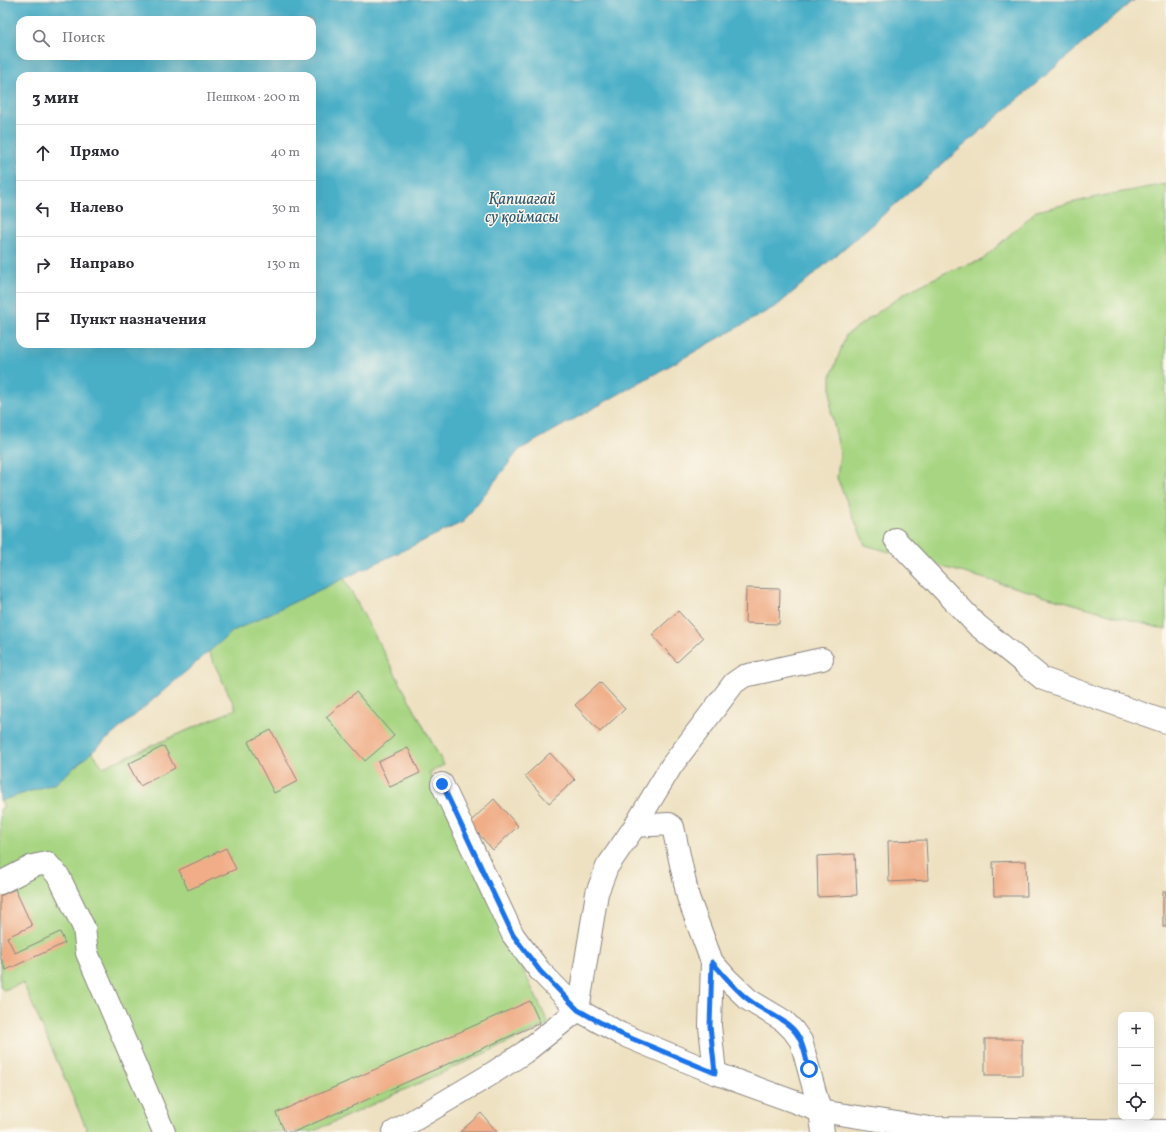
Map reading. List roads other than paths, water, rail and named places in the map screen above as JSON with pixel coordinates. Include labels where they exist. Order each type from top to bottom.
[{"type":"lane","points":[[895,539],[977,625],[1043,679],[1166,722]]},
{"type":"lane","points":[[394,1132],[525,1052],[578,1010],[597,893],[607,867],[635,826],[672,765],[734,683],[744,676],[822,659]]},
{"type":"lane","points":[[442,784],[513,935],[540,971],[578,1010],[621,1034],[715,1073],[821,1122],[948,1130],[1166,1131]]},
{"type":"lane","points":[[635,826],[669,824],[673,826],[688,897],[712,962],[749,1000],[784,1022],[793,1030],[801,1041],[821,1122]]},
{"type":"lane","points":[[0,883],[33,866],[48,863],[59,877],[84,928],[87,953],[164,1132]]},
{"type":"lane","points":[[712,962],[710,1026],[715,1073]]},
{"type":"water","name":"Қапшағай су қоймасы","points":[[0,0],[1136,0],[1131,2],[778,305],[519,450],[463,522],[233,631],[56,783],[0,801]]}]
